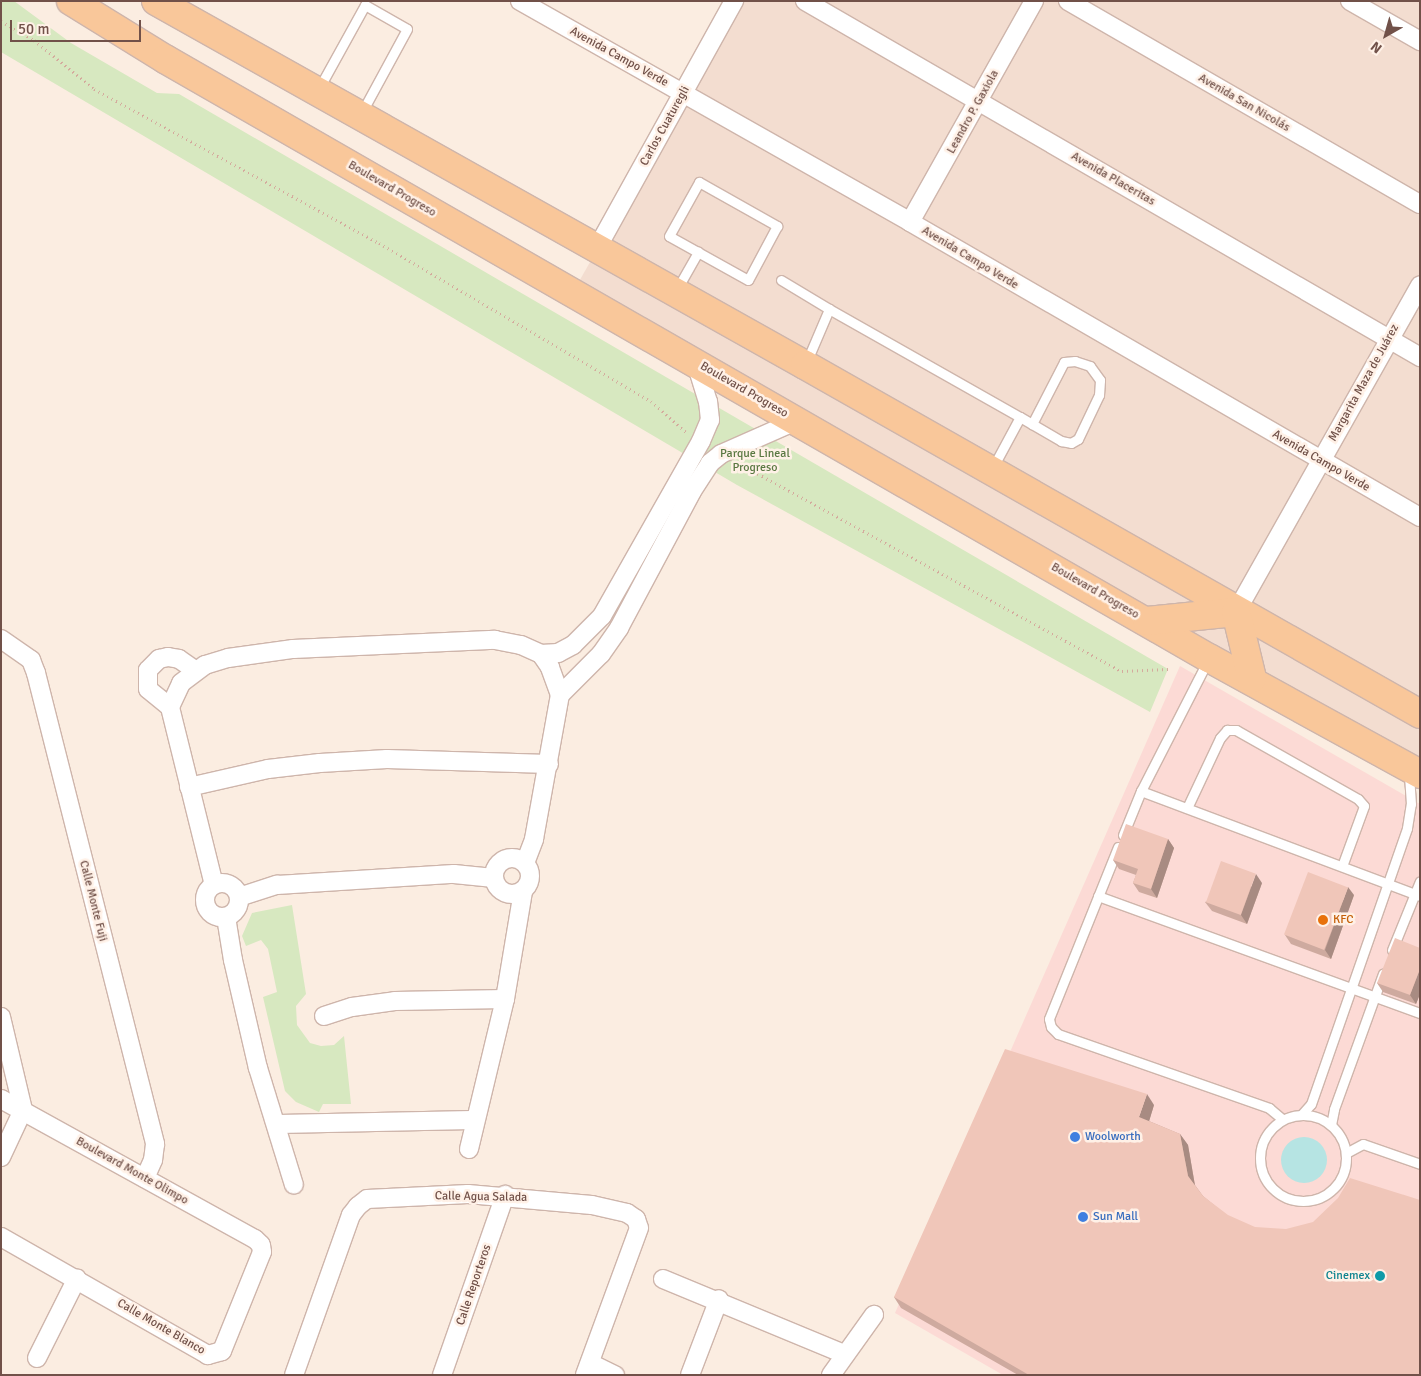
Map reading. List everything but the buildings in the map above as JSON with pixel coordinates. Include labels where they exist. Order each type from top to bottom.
[{"type":"main road","name":"Boulevard Progreso","points":[[71,1],[164,59],[1147,620],[1209,658],[1252,678],[1414,770]]},
{"type":"main road","points":[[156,1],[596,250],[805,364],[1236,612],[1420,714]]},
{"type":"main road","points":[[1147,620],[1236,612]]},
{"type":"main road","points":[[1236,612],[1252,678]]},
{"type":"street","name":"Avenida Campo Verde","points":[[520,1],[684,92],[1320,461],[1420,517]]},
{"type":"street","name":"Carlos Cuaturegli","points":[[596,250],[734,1]]},
{"type":"street","name":"Avenida Placeritas","points":[[805,1],[1420,357]]},
{"type":"street","name":"Leandro P. Gaxiola","points":[[910,222],[1034,1]]},
{"type":"street","name":"Avenida San Nicolás","points":[[1068,1],[1420,204]]},
{"type":"street","points":[[1350,1],[1420,41]]},
{"type":"street","name":"Margarita Maza de Juárez","points":[[1236,612],[1420,285]]},
{"type":"street","points":[[560,695],[601,654],[619,628],[682,492],[697,447],[710,420],[696,363]]},
{"type":"street","points":[[170,708],[181,683],[196,670],[228,658],[340,644],[495,640],[521,645],[541,654],[558,653],[573,645],[602,616],[682,492],[715,458],[798,420]]},
{"type":"street","points":[[602,616],[619,628]]},
{"type":"street","name":"Calle Monte Fuji","points":[[1,639],[31,660],[36,673],[154,1144],[153,1160],[145,1178]]},
{"type":"street","points":[[469,1149],[505,999],[523,891],[530,881],[525,863],[534,839],[560,695],[550,667],[541,654]]},
{"type":"street","points":[[196,670],[179,659],[168,657],[159,659],[148,670],[148,689],[170,708],[214,885]]},
{"type":"street","points":[[189,787],[268,769],[320,763],[387,760],[549,764]]},
{"type":"street","points":[[494,878],[497,866],[507,858],[525,863]]},
{"type":"street","points":[[239,897],[276,885],[454,874],[494,878],[505,893],[523,891]]},
{"type":"street","points":[[229,884],[239,897],[235,912],[226,917],[211,913],[205,904],[206,893],[214,885],[229,884]]},
{"type":"street","points":[[226,917],[252,1042],[294,1185]]},
{"type":"street","points":[[324,1016],[352,1007],[395,1001],[505,999]]},
{"type":"street","points":[[1,1017],[23,1110],[1,1157]]},
{"type":"street","name":"Boulevard Monte Olimpo","points":[[1,1099],[145,1178],[261,1245]]},
{"type":"street","points":[[276,1124],[475,1120]]},
{"type":"street","name":"Calle Agua Salada","points":[[294,1375],[351,1215],[367,1199],[505,1195],[627,1213],[636,1219],[639,1228],[588,1369]]},
{"type":"street","name":"Calle Reporteros","points":[[442,1375],[505,1195]]},
{"type":"street","name":"Calle Monte Blanco","points":[[1,1237],[76,1278],[208,1355],[215,1355],[222,1351],[262,1252],[261,1245]]},
{"type":"street","points":[[37,1358],[76,1278]]},
{"type":"street","points":[[663,1279],[719,1300],[844,1354]]},
{"type":"street","points":[[690,1375],[719,1300]]},
{"type":"street","points":[[831,1375],[844,1354],[874,1315]]},
{"type":"street","points":[[588,1369],[614,1375]]},
{"type":"lane","points":[[317,92],[365,5],[406,28],[359,116]]},
{"type":"lane","points":[[699,182],[777,226],[748,280],[698,252],[669,236],[699,182]]},
{"type":"lane","points":[[675,293],[698,252]]},
{"type":"lane","points":[[782,280],[829,309],[1061,441],[1071,443],[1078,439],[1099,395],[1100,380],[1090,366],[1075,360],[1064,362],[1032,424]]},
{"type":"lane","points":[[805,364],[829,309]]},
{"type":"lane","points":[[991,472],[1020,417]]},
{"type":"lane","points":[[1209,658],[1142,791],[1049,1018],[1051,1027],[1058,1034],[1269,1108],[1282,1119]]},
{"type":"lane","points":[[1187,808],[1220,738],[1227,730],[1236,730],[1358,799],[1364,806],[1342,866]]},
{"type":"lane","points":[[1302,1114],[1331,1125],[1338,1133],[1346,1153],[1344,1173],[1332,1190],[1313,1200],[1292,1200],[1283,1196],[1267,1182],[1260,1163],[1264,1138],[1282,1119],[1302,1114],[1311,1104],[1389,884],[1411,804],[1414,770]]},
{"type":"lane","points":[[1142,791],[1417,895]]},
{"type":"lane","points":[[1389,959],[1417,895],[1420,881]]},
{"type":"lane","points":[[1098,896],[1420,1013]]},
{"type":"lane","points":[[1331,1125],[1334,1109],[1385,968]]},
{"type":"lane","points":[[1346,1153],[1363,1144],[1420,1164]]},
{"type":"path","points":[[1,22],[34,40],[94,89],[379,243],[651,401],[697,447]]},
{"type":"path","points":[[715,458],[1122,671],[1168,669]]},
{"type":"shaded area","points":[[739,1],[1420,1],[1420,774],[573,292]]},
{"type":"shaded area","points":[[1180,666],[1420,804],[1420,1375],[1003,1375],[895,1313]]},
{"type":"green space","name":"Parque Lineal Progreso","points":[[1,1],[14,1],[71,43],[157,93],[179,94],[1168,669],[1150,712],[737,485],[1,52]]},
{"type":"green space","points":[[292,905],[306,994],[296,1006],[297,1025],[310,1043],[321,1046],[334,1045],[344,1036],[351,1104],[323,1104],[319,1112],[296,1102],[285,1091],[263,997],[277,992],[268,949],[261,940],[246,946],[242,936],[252,913]]},
{"type":"water","points":[[1300,1137],[1308,1137],[1317,1141],[1323,1147],[1327,1160],[1323,1173],[1317,1179],[1308,1183],[1300,1183],[1291,1179],[1285,1173],[1281,1164],[1281,1156],[1285,1147],[1291,1141]]},
{"type":"place","name":"KFC","points":[[1323,920]]},
{"type":"place","name":"Woolworth","points":[[1075,1137]]},
{"type":"place","name":"Sun Mall","points":[[1083,1217]]},
{"type":"place","name":"Cinemex","points":[[1380,1276]]}]
